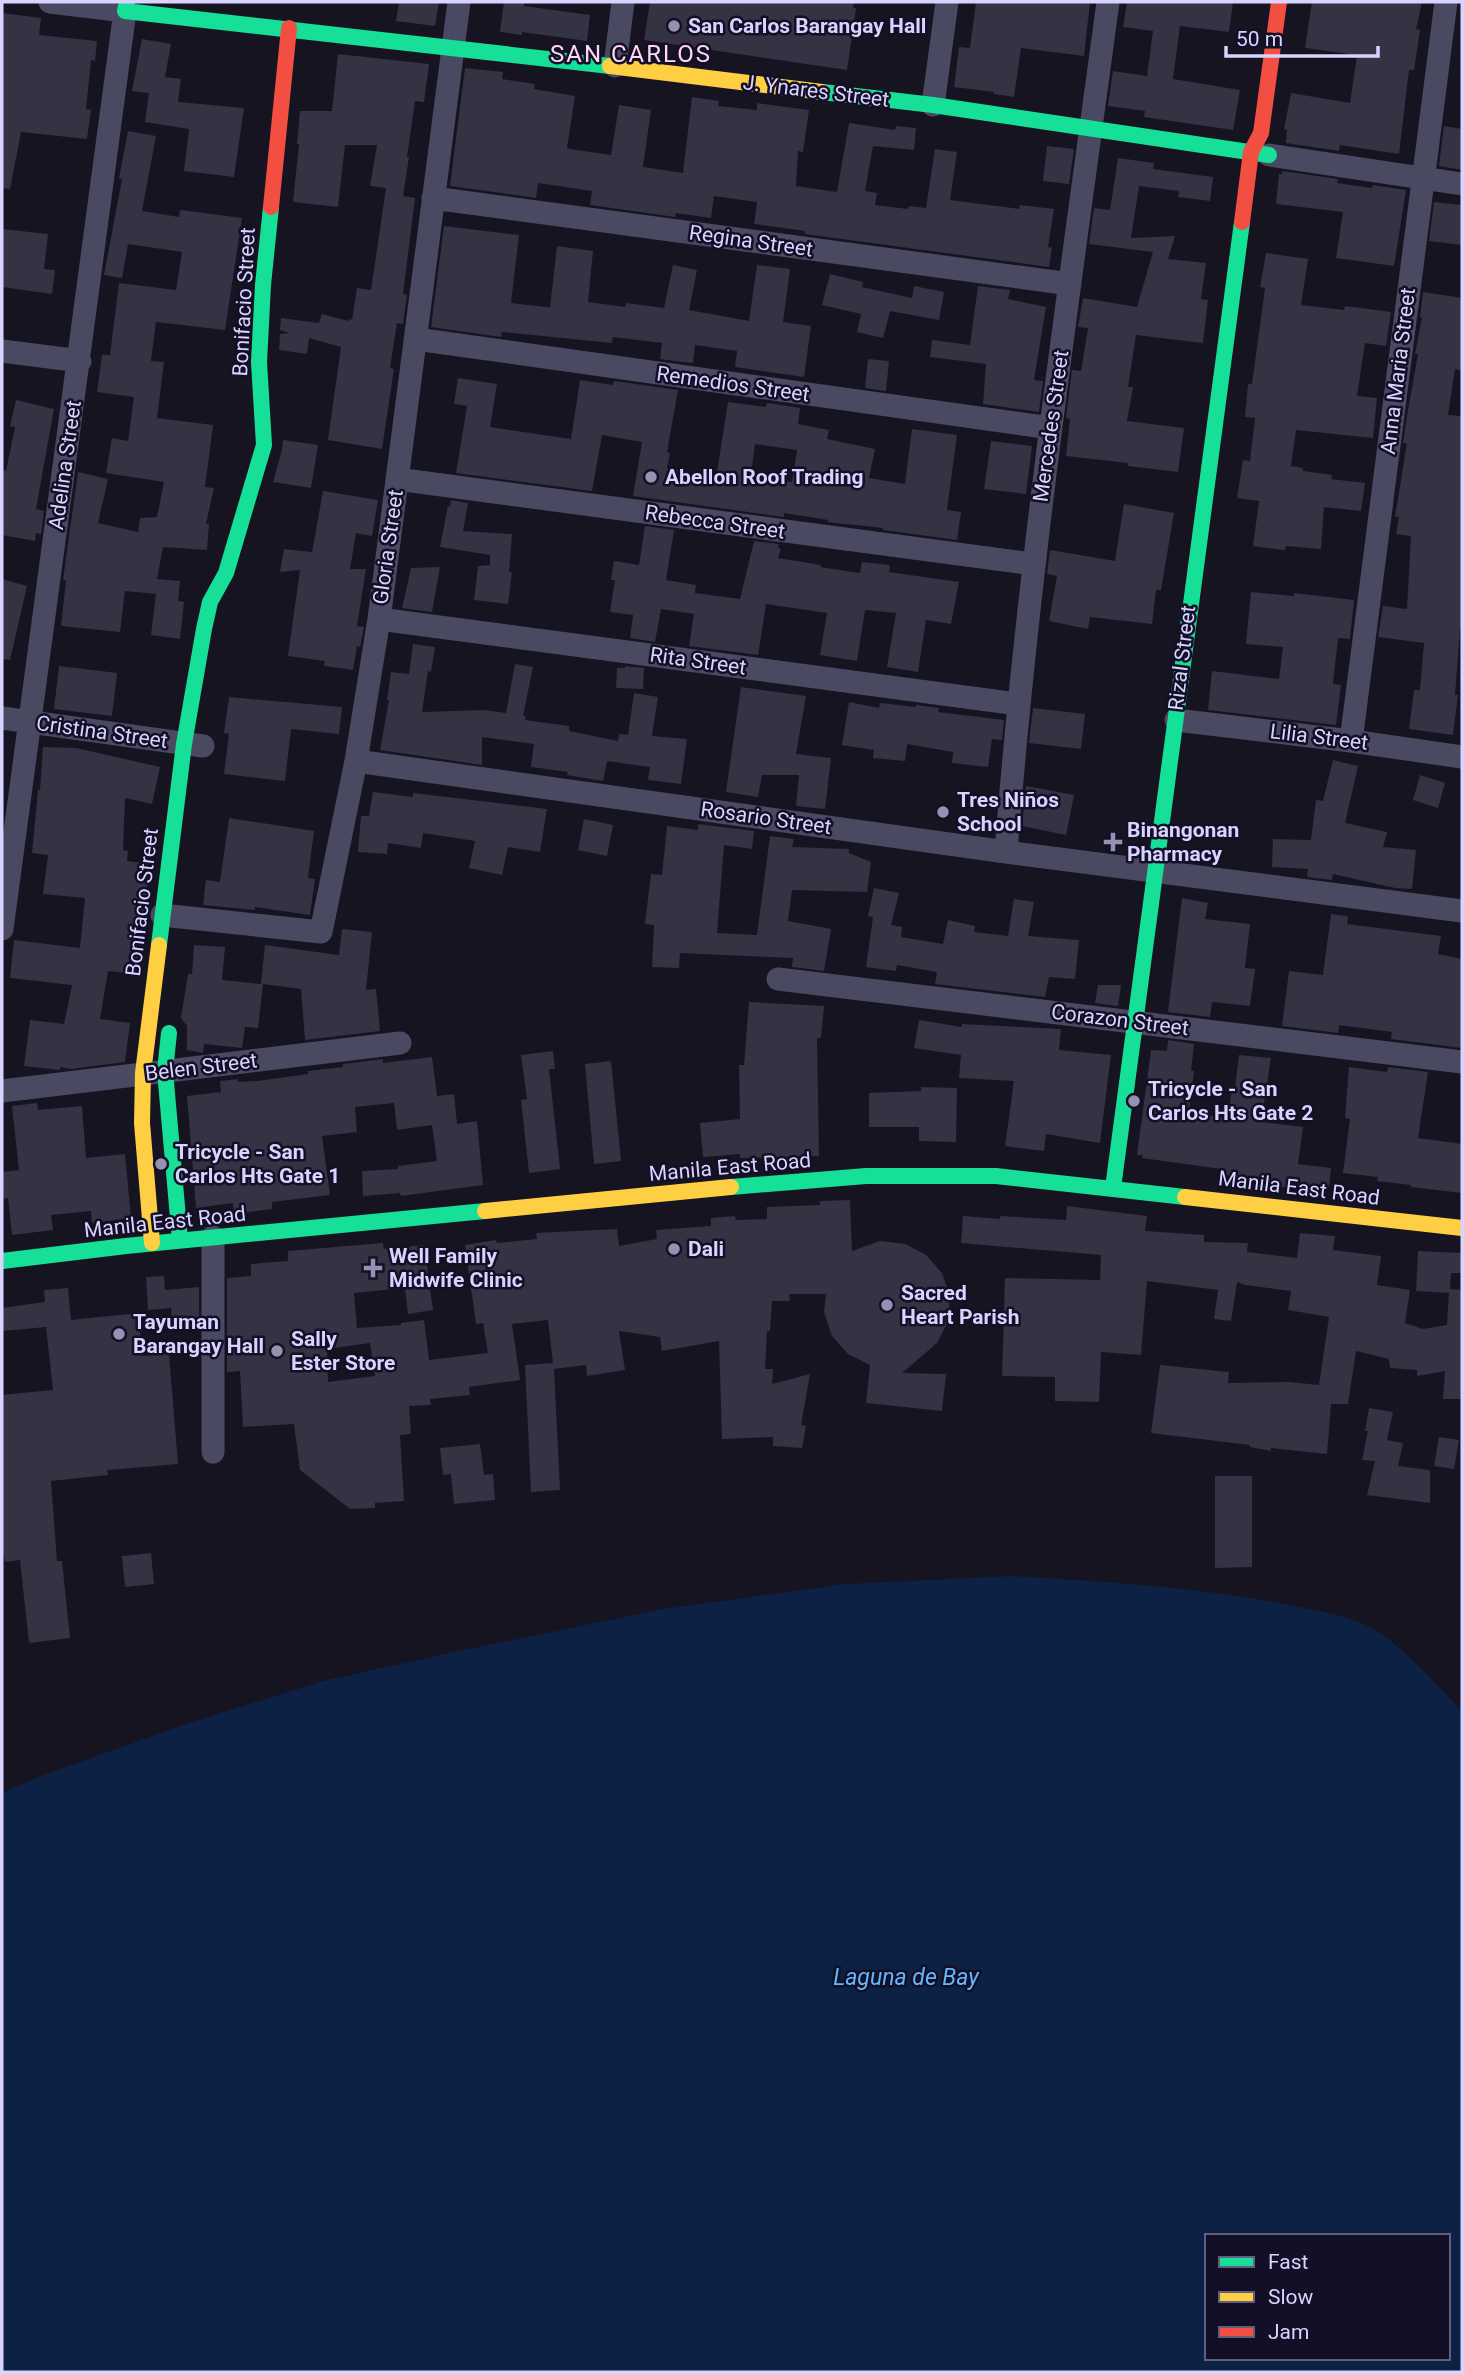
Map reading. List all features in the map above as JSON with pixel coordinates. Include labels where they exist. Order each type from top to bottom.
[{"type":"street","points":[[50,2],[126,7]]},
{"type":"street","name":"Gloria Street","points":[[177,916],[321,932],[356,761],[379,619],[460,2]]},
{"type":"street","points":[[615,66],[623,2]]},
{"type":"street","points":[[933,105],[947,2]]},
{"type":"street","name":"Mercedes Street","points":[[1006,852],[1033,564],[1108,2]]},
{"type":"street","name":"Rizal Street","points":[[1112,1188],[1149,1024],[1190,722],[1193,590],[1262,152],[1279,2]]},
{"type":"street","name":"Anna Maria Street","points":[[1351,741],[1446,2]]},
{"type":"street","name":"J. Ynares Street","points":[[126,7],[933,105],[1262,152],[1462,184]]},
{"type":"street","name":"Adelina Street","points":[[2,929],[126,7]]},
{"type":"street","name":"Bonifacio Street","points":[[152,1243],[142,1123],[154,1072],[177,916],[198,746],[210,602],[226,573],[264,445],[259,362],[263,285],[289,28]]},
{"type":"street","name":"Regina Street","points":[[433,198],[1070,284]]},
{"type":"street","name":"Remedios Street","points":[[415,340],[1051,428]]},
{"type":"street","points":[[2,351],[80,361]]},
{"type":"street","name":"Rebecca Street","points":[[397,479],[1033,564]]},
{"type":"street","name":"Bonifacio Street","points":[[226,573],[228,607]]},
{"type":"street","points":[[1193,590],[1212,592]]},
{"type":"street","name":"Rita Street","points":[[379,619],[1018,704]]},
{"type":"street","name":"Cristina Street","points":[[2,718],[198,746]]},
{"type":"street","name":"Lilia Street","points":[[1190,722],[1462,757]]},
{"type":"street","name":"Rosario Street","points":[[356,761],[1006,852],[1462,911]]},
{"type":"street","name":"Corazon Street","points":[[778,979],[1462,1062]]},
{"type":"street","name":"Bonifacio Street","points":[[171,1020],[154,1072],[180,1240]]},
{"type":"street","name":"Belen Street","points":[[2,1091],[400,1043]]},
{"type":"street","name":"Manila East Road","points":[[2,1261],[180,1240],[866,1176],[996,1176],[1112,1188],[1133,1183],[1462,1228]]},
{"type":"street","points":[[214,1237],[214,1452]]},
{"type":"water","name":"Laguna de Bay","points":[[1013,1576],[1193,1590],[1300,1607],[1364,1624],[1408,1655],[1462,1712],[1462,2372],[2,2372],[2,1793],[41,1776],[186,1724],[323,1681],[663,1609],[846,1584]]},
{"type":"building","points":[[399,2],[439,2],[435,26],[396,21]]},
{"type":"building","points":[[504,2],[524,2],[524,6],[590,15],[587,41],[522,32],[522,35],[500,32]]},
{"type":"building","points":[[650,2],[854,2],[853,8],[856,8],[847,70],[644,40]]},
{"type":"building","points":[[976,2],[1090,2],[1084,56],[1021,48],[1014,97],[954,87],[959,47],[970,48]]},
{"type":"building","points":[[1127,2],[1233,2],[1229,32],[1180,26],[1173,79],[1240,90],[1233,130],[1144,117],[1145,111],[1108,106],[1113,71],[1147,76],[1153,31],[1123,27]]},
{"type":"building","points":[[1312,2],[1422,2],[1416,29],[1420,30],[1414,70],[1409,70],[1399,154],[1340,145],[1339,151],[1286,143],[1287,130],[1284,129],[1291,93],[1350,103],[1357,55],[1305,48]]},
{"type":"building","points":[[2,13],[41,18],[39,35],[97,41],[95,61],[91,60],[86,109],[91,110],[87,139],[21,132],[10,189],[2,188]]},
{"type":"building","points":[[142,39],[171,44],[165,77],[181,79],[178,102],[244,108],[234,177],[184,171],[189,129],[145,122],[149,93],[132,91]]},
{"type":"building","points":[[338,54],[429,64],[424,102],[415,101],[407,157],[403,196],[415,198],[403,294],[407,295],[403,324],[397,323],[390,368],[394,369],[382,449],[328,440],[341,347],[309,338],[307,354],[279,350],[280,334],[290,333],[280,330],[281,318],[319,323],[322,314],[352,320],[357,288],[371,290],[386,188],[370,186],[377,145],[345,145],[338,207],[293,202],[300,111],[332,111]]},
{"type":"building","points":[[465,68],[503,72],[502,79],[535,84],[534,89],[575,96],[567,148],[570,149],[611,155],[619,105],[651,110],[643,167],[683,173],[692,97],[719,101],[718,106],[757,110],[757,103],[809,110],[803,152],[798,151],[796,186],[837,192],[849,123],[895,130],[896,126],[916,128],[914,150],[873,146],[865,191],[877,193],[875,205],[926,208],[935,149],[957,152],[950,200],[1019,209],[1020,205],[1054,209],[1048,247],[1052,248],[1049,267],[805,234],[805,231],[754,224],[757,202],[714,196],[711,218],[676,213],[675,217],[590,205],[592,191],[538,183],[536,198],[450,186]]},
{"type":"building","points":[[1444,126],[1462,129],[1462,170],[1439,166]]},
{"type":"building","points":[[128,131],[156,136],[142,211],[179,217],[180,210],[242,218],[225,330],[156,322],[151,361],[164,362],[157,418],[213,425],[205,487],[214,488],[206,524],[209,524],[207,550],[163,547],[157,579],[180,581],[178,601],[184,602],[180,639],[151,635],[156,594],[125,591],[120,632],[61,626],[66,581],[63,580],[78,472],[108,479],[98,523],[138,532],[140,518],[157,517],[164,482],[106,473],[112,438],[128,441],[134,397],[97,392],[102,355],[110,355],[119,283],[176,290],[182,252],[128,244],[122,278],[104,275]]},
{"type":"building","points":[[1047,146],[1074,149],[1069,184],[1043,181]]},
{"type":"building","points":[[1118,158],[1154,163],[1153,169],[1213,177],[1210,201],[1178,197],[1179,191],[1139,186],[1131,238],[1175,236],[1168,259],[1206,263],[1201,299],[1208,300],[1203,343],[1136,335],[1128,387],[1133,387],[1127,421],[1184,428],[1178,472],[1066,456],[1070,419],[1066,418],[1072,370],[1081,371],[1088,328],[1078,327],[1083,298],[1137,307],[1153,252],[1089,244],[1094,208],[1110,210]]},
{"type":"building","points":[[1282,171],[1338,179],[1337,183],[1406,190],[1394,266],[1336,258],[1343,212],[1276,204],[1279,174],[1282,174]]},
{"type":"building","points":[[1434,202],[1462,205],[1462,245],[1429,241]]},
{"type":"building","points":[[444,226],[519,235],[511,303],[550,307],[557,246],[593,251],[588,302],[664,308],[673,265],[697,270],[689,310],[749,321],[757,265],[790,269],[783,322],[811,326],[804,377],[735,367],[737,351],[695,345],[693,363],[660,359],[662,343],[613,337],[612,343],[502,332],[501,337],[431,327]]},
{"type":"building","points":[[2,229],[48,234],[44,269],[55,270],[52,294],[2,287]]},
{"type":"building","points":[[1266,253],[1308,259],[1301,305],[1344,310],[1345,306],[1391,312],[1386,346],[1365,343],[1357,396],[1377,398],[1373,438],[1296,430],[1291,466],[1303,468],[1303,471],[1332,475],[1331,479],[1365,483],[1361,511],[1324,507],[1321,549],[1286,546],[1285,550],[1253,546],[1259,501],[1237,498],[1243,460],[1250,461],[1255,418],[1245,417],[1265,288],[1260,287]]},
{"type":"building","points":[[830,274],[863,282],[862,287],[912,298],[914,286],[944,292],[939,320],[890,311],[883,338],[857,332],[861,314],[822,305]]},
{"type":"building","points":[[978,286],[1010,290],[1008,299],[1046,307],[1034,380],[1043,381],[1039,412],[983,404],[986,364],[930,357],[932,340],[970,345]]},
{"type":"building","points":[[1423,292],[1462,298],[1462,371],[1455,369],[1448,415],[1462,416],[1462,629],[1453,735],[1409,729],[1414,690],[1420,690],[1424,643],[1378,637],[1383,606],[1407,609],[1411,536],[1396,534],[1399,517],[1395,517],[1407,443],[1403,443],[1418,354],[1415,354],[1422,317]]},
{"type":"building","points":[[868,359],[889,361],[886,391],[865,388]]},
{"type":"building","points":[[458,378],[497,384],[490,427],[571,439],[580,380],[613,385],[614,381],[678,390],[667,452],[670,453],[667,468],[716,478],[728,402],[766,407],[767,403],[800,408],[798,424],[829,430],[827,439],[875,449],[869,478],[905,484],[912,429],[957,435],[947,510],[961,512],[957,540],[827,522],[828,520],[784,513],[784,517],[633,496],[642,442],[602,435],[592,491],[456,473],[467,406],[454,404]],"holes":[[[755,444],[797,450],[792,482],[751,475]]]},
{"type":"building","points":[[16,400],[54,409],[36,509],[44,511],[41,534],[36,533],[35,541],[2,535],[2,470],[6,471],[15,427],[10,426]]},
{"type":"building","points":[[283,440],[318,445],[311,488],[273,482]]},
{"type":"building","points":[[991,441],[1032,446],[1026,494],[984,489]]},
{"type":"building","points":[[323,491],[378,500],[372,536],[356,533],[350,569],[366,569],[357,626],[364,627],[353,670],[324,666],[325,661],[288,656],[300,570],[280,572],[284,549],[312,552]]},
{"type":"building","points":[[451,500],[468,503],[463,531],[512,534],[509,572],[512,572],[508,604],[474,600],[478,566],[490,565],[490,555],[440,547]]},
{"type":"building","points":[[1124,504],[1174,513],[1161,590],[1156,590],[1152,624],[1090,617],[1088,629],[1049,621],[1057,576],[1047,574],[1050,550],[1115,561]]},
{"type":"building","points":[[645,526],[674,530],[666,580],[696,585],[695,593],[740,599],[754,541],[779,544],[778,548],[781,549],[778,558],[821,565],[820,567],[860,573],[862,562],[890,565],[889,572],[959,582],[951,624],[926,620],[918,672],[887,667],[896,613],[865,610],[857,661],[820,655],[827,613],[766,604],[758,655],[689,646],[694,614],[661,609],[655,642],[630,638],[633,615],[610,612],[615,580],[611,580],[614,561],[639,565]]},
{"type":"building","points":[[440,567],[432,612],[402,608],[411,568]]},
{"type":"building","points":[[2,579],[27,586],[10,660],[2,659]]},
{"type":"building","points":[[1251,592],[1294,596],[1294,593],[1354,600],[1350,639],[1338,638],[1333,684],[1341,685],[1336,725],[1208,710],[1212,671],[1279,679],[1283,647],[1246,644]]},
{"type":"building","points":[[413,644],[435,647],[431,672],[428,671],[422,712],[484,710],[506,713],[515,664],[533,667],[523,716],[526,716],[525,720],[569,726],[569,731],[618,741],[619,734],[628,735],[634,693],[658,697],[652,736],[687,739],[681,784],[648,780],[650,767],[607,761],[603,781],[567,775],[568,772],[531,767],[534,744],[482,737],[482,765],[380,750],[391,672],[409,674]]},
{"type":"building","points":[[59,666],[117,673],[112,716],[54,709]]},
{"type":"building","points":[[617,668],[644,668],[643,689],[616,688]]},
{"type":"building","points":[[741,687],[806,696],[796,754],[831,758],[825,809],[796,806],[799,775],[762,775],[758,797],[726,792]]},
{"type":"building","points":[[229,697],[342,707],[339,734],[291,729],[285,781],[224,774],[229,734],[224,733]]},
{"type":"building","points":[[849,702],[879,708],[880,703],[916,705],[939,708],[938,712],[1004,720],[1002,740],[992,739],[988,767],[952,763],[953,752],[907,744],[905,761],[873,758],[874,750],[842,745]]},
{"type":"building","points":[[1033,708],[1085,714],[1081,749],[1029,743]]},
{"type":"building","points":[[43,747],[76,748],[160,767],[152,804],[125,798],[123,850],[128,851],[127,861],[150,864],[136,974],[108,971],[100,1019],[130,1023],[125,1062],[71,1069],[60,1067],[60,1070],[24,1066],[30,1020],[64,1024],[72,985],[10,978],[14,940],[80,948],[85,898],[43,894],[48,855],[32,853]]},
{"type":"building","points":[[1333,760],[1358,766],[1345,823],[1387,832],[1383,847],[1416,850],[1412,889],[1395,888],[1333,874],[1332,880],[1307,877],[1308,869],[1272,867],[1273,839],[1311,840],[1316,800],[1323,801]]},
{"type":"building","points":[[1420,775],[1445,783],[1438,808],[1413,800]]},
{"type":"building","points":[[1026,786],[1074,795],[1066,835],[1022,826]]},
{"type":"building","points":[[373,792],[413,797],[413,793],[547,809],[540,852],[508,847],[502,875],[469,868],[475,841],[423,833],[421,848],[388,843],[387,854],[358,852],[361,816],[369,816]]},
{"type":"building","points":[[229,818],[314,831],[308,878],[315,879],[310,915],[255,907],[255,910],[203,905],[206,880],[220,882]]},
{"type":"building","points":[[584,819],[613,825],[607,856],[578,850]]},
{"type":"building","points":[[698,824],[754,831],[752,849],[724,845],[717,933],[757,935],[770,836],[794,839],[792,847],[849,849],[849,853],[871,862],[867,892],[792,890],[788,921],[831,929],[824,971],[792,967],[793,958],[680,953],[679,968],[652,967],[654,925],[645,924],[651,874],[662,875],[667,826],[698,830]]},
{"type":"building","points":[[874,888],[899,893],[891,925],[902,927],[901,937],[943,944],[948,920],[975,926],[974,932],[1008,936],[1014,899],[1034,902],[1028,936],[1079,940],[1075,979],[1049,977],[1045,997],[935,984],[937,972],[897,965],[896,971],[866,967],[873,917],[868,916]]},
{"type":"building","points":[[1182,898],[1208,903],[1205,919],[1250,924],[1245,968],[1255,969],[1250,1006],[1212,1002],[1210,1017],[1168,1012]]},
{"type":"building","points":[[1331,914],[1348,916],[1347,924],[1441,936],[1438,954],[1462,959],[1462,1048],[1391,1039],[1392,1032],[1339,1025],[1338,1033],[1282,1026],[1289,971],[1323,975]]},
{"type":"building","points":[[342,929],[372,932],[366,990],[376,989],[380,1031],[305,1040],[301,989],[263,984],[258,1028],[245,1027],[242,1048],[204,1044],[203,1053],[187,1050],[187,1026],[181,1018],[188,974],[192,974],[194,945],[225,947],[222,980],[261,984],[265,945],[339,955]]},
{"type":"building","points":[[1098,985],[1121,985],[1118,1006],[1095,1003]]},
{"type":"building","points":[[749,1002],[824,1006],[821,1038],[817,1038],[819,1156],[740,1158],[740,1154],[703,1157],[700,1123],[740,1119],[739,1065],[744,1065]]},
{"type":"building","points":[[919,1020],[962,1027],[962,1024],[1061,1029],[1059,1050],[1111,1055],[1100,1143],[1046,1134],[1044,1151],[1005,1146],[1014,1081],[959,1078],[961,1055],[914,1048]]},
{"type":"building","points":[[1168,1040],[1194,1044],[1189,1113],[1228,1118],[1239,1055],[1271,1058],[1261,1122],[1303,1127],[1298,1164],[1331,1168],[1329,1188],[1260,1184],[1260,1181],[1220,1174],[1221,1169],[1142,1158],[1143,1155],[1137,1155],[1151,1050],[1167,1051]]},
{"type":"building","points":[[553,1051],[555,1069],[549,1069],[560,1169],[529,1173],[521,1100],[527,1099],[521,1055]]},
{"type":"building","points":[[432,1057],[437,1096],[454,1094],[457,1124],[477,1121],[483,1185],[401,1196],[400,1193],[363,1196],[362,1171],[398,1169],[398,1166],[437,1161],[432,1125],[397,1130],[394,1103],[355,1107],[357,1132],[322,1136],[330,1195],[272,1202],[272,1209],[234,1214],[233,1203],[196,1208],[187,1096],[221,1092],[220,1081],[257,1081],[308,1074],[308,1071],[343,1067],[343,1064],[383,1059],[383,1063]]},
{"type":"building","points":[[611,1061],[621,1161],[594,1164],[585,1064]]},
{"type":"building","points":[[1349,1067],[1387,1072],[1388,1067],[1428,1072],[1418,1138],[1462,1144],[1462,1193],[1411,1187],[1377,1181],[1378,1177],[1343,1173],[1350,1119],[1345,1118]]},
{"type":"building","points":[[921,1087],[957,1088],[956,1142],[919,1141],[919,1127],[869,1127],[869,1093],[921,1091]]},
{"type":"building","points":[[37,1103],[38,1110],[82,1106],[86,1158],[125,1154],[131,1218],[92,1223],[91,1211],[51,1215],[53,1230],[12,1235],[8,1198],[2,1199],[2,1172],[19,1170],[12,1106]]},
{"type":"building","points":[[850,1200],[852,1251],[880,1241],[905,1244],[926,1255],[942,1273],[950,1297],[948,1322],[937,1343],[902,1373],[946,1374],[942,1411],[866,1403],[870,1365],[848,1354],[832,1336],[824,1312],[826,1294],[789,1294],[790,1301],[772,1301],[765,1369],[773,1369],[772,1384],[810,1374],[801,1425],[806,1426],[802,1448],[773,1446],[773,1437],[722,1439],[719,1341],[662,1351],[660,1337],[619,1331],[625,1370],[587,1376],[586,1365],[554,1369],[560,1490],[531,1492],[525,1365],[553,1363],[548,1320],[512,1324],[520,1380],[469,1387],[470,1395],[430,1399],[431,1405],[409,1406],[411,1434],[400,1435],[404,1501],[375,1503],[375,1508],[350,1509],[300,1470],[294,1424],[243,1427],[240,1371],[227,1372],[227,1278],[251,1276],[251,1264],[288,1261],[288,1251],[383,1243],[384,1249],[424,1245],[433,1310],[408,1314],[405,1288],[354,1293],[357,1328],[401,1325],[424,1320],[429,1360],[488,1353],[483,1323],[476,1324],[465,1245],[496,1240],[497,1243],[537,1239],[536,1233],[617,1229],[619,1246],[657,1239],[656,1230],[711,1226],[711,1218],[735,1216],[736,1220],[767,1219],[767,1207],[820,1205],[820,1201]],"holes":[[[370,1343],[375,1376],[328,1382],[327,1349]]]},
{"type":"building","points":[[1067,1206],[1147,1216],[1145,1231],[1204,1235],[1204,1242],[1248,1243],[1247,1252],[1297,1258],[1300,1233],[1335,1236],[1333,1250],[1381,1256],[1377,1285],[1410,1290],[1405,1323],[1423,1329],[1447,1325],[1449,1293],[1416,1291],[1418,1251],[1462,1253],[1462,1273],[1451,1273],[1450,1289],[1462,1290],[1462,1399],[1443,1399],[1445,1371],[1417,1376],[1417,1370],[1390,1368],[1389,1359],[1356,1351],[1348,1404],[1331,1404],[1327,1454],[1271,1448],[1271,1451],[1250,1445],[1151,1433],[1160,1365],[1229,1372],[1228,1383],[1289,1382],[1319,1385],[1329,1317],[1288,1310],[1291,1291],[1237,1282],[1231,1321],[1214,1319],[1218,1290],[1147,1281],[1141,1355],[1101,1352],[1099,1402],[1055,1401],[1055,1377],[1002,1376],[1005,1278],[1100,1280],[1101,1255],[961,1243],[963,1216],[1066,1220]]},
{"type":"building","points":[[164,1276],[165,1290],[199,1287],[199,1317],[172,1320],[171,1308],[148,1310],[146,1277]]},
{"type":"building","points":[[68,1288],[71,1320],[138,1313],[143,1356],[169,1354],[178,1464],[107,1470],[108,1475],[51,1481],[57,1561],[62,1561],[70,1638],[29,1643],[20,1560],[5,1562],[2,1547],[2,1395],[53,1390],[46,1327],[2,1331],[2,1308],[45,1302],[44,1290]]},
{"type":"building","points":[[1369,1408],[1393,1412],[1387,1440],[1403,1443],[1398,1466],[1430,1470],[1430,1503],[1367,1495],[1375,1461],[1362,1460]]},
{"type":"building","points":[[1439,1437],[1459,1440],[1454,1469],[1434,1466]]},
{"type":"building","points":[[480,1444],[484,1475],[493,1474],[495,1500],[454,1504],[451,1474],[443,1475],[440,1448]]},
{"type":"building","points":[[1215,1476],[1252,1476],[1252,1567],[1215,1568]]},
{"type":"building","points":[[151,1553],[154,1584],[125,1587],[122,1556]]},
{"type":"traffic: fast","points":[[127,2],[125,11],[610,66]]},
{"type":"traffic: fast","points":[[822,92],[933,105],[1269,155]]},
{"type":"traffic: fast","points":[[159,945],[184,744],[204,629],[210,602],[226,573],[264,445],[259,362],[271,207]]},
{"type":"traffic: fast","points":[[1113,1188],[1242,222]]},
{"type":"traffic: fast","points":[[169,1033],[165,1071],[180,1240]]},
{"type":"traffic: fast","points":[[731,1187],[866,1176],[996,1176],[1185,1197]]},
{"type":"traffic: fast","points":[[2,1261],[126,1246],[485,1211]]},
{"type":"traffic: slow","points":[[610,66],[822,92]]},
{"type":"traffic: slow","points":[[152,1243],[142,1123],[143,1073],[159,945]]},
{"type":"traffic: slow","points":[[485,1211],[731,1187]]},
{"type":"traffic: slow","points":[[1185,1197],[1462,1228]]},
{"type":"traffic: jam","points":[[1242,222],[1251,152],[1261,133],[1279,2]]},
{"type":"traffic: jam","points":[[271,207],[289,28]]},
{"type":"place","name":"San Carlos Barangay Hall","points":[[674,26]]},
{"type":"place","name":"Abellon Roof Trading","points":[[651,477]]},
{"type":"place","name":"Tres Niños School","points":[[943,812]]},
{"type":"place","name":"Binangonan Pharmacy","points":[[1113,842]]},
{"type":"place","name":"Tricycle - San Carlos Hts Gate 2","points":[[1134,1101]]},
{"type":"place","name":"Tricycle - San Carlos Hts Gate 1","points":[[161,1164]]},
{"type":"place","name":"Dali","points":[[674,1249]]},
{"type":"place","name":"Well Family Midwife Clinic","points":[[373,1268]]},
{"type":"place","name":"Sacred Heart Parish","points":[[887,1305]]},
{"type":"place","name":"Tayuman Barangay Hall","points":[[119,1334]]},
{"type":"place","name":"Sally Ester Store","points":[[277,1351]]},
{"type":"district","name":"SAN CARLOS","points":[[631,54]]}]
